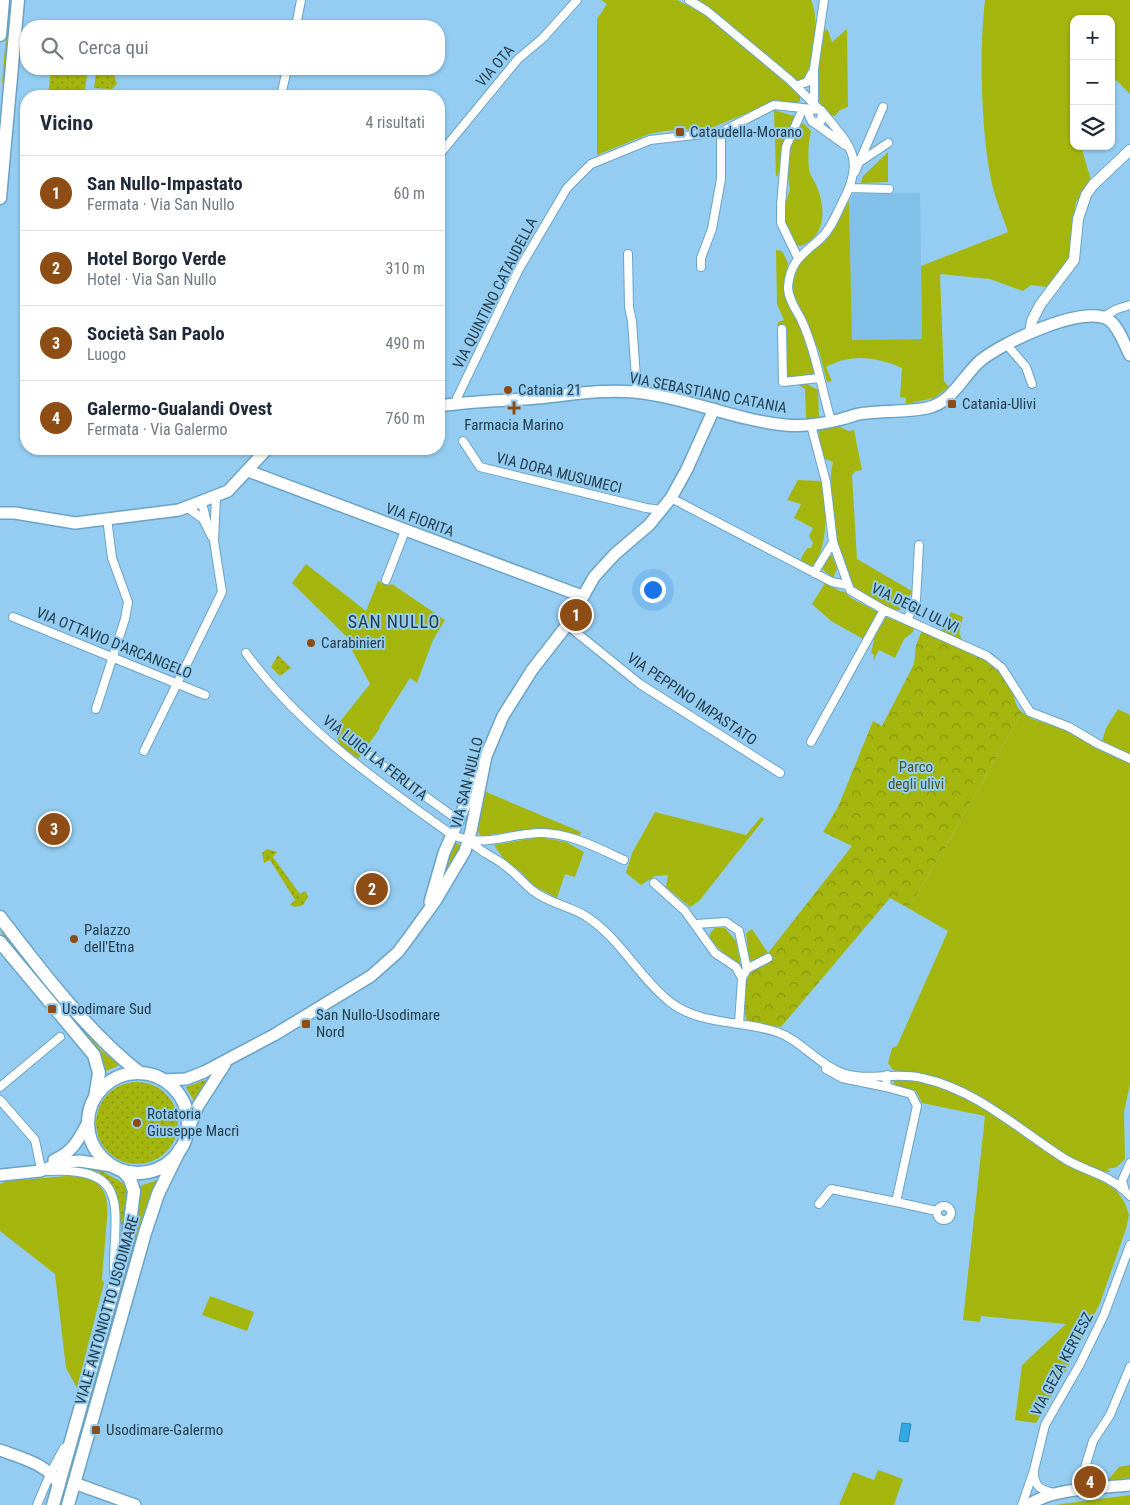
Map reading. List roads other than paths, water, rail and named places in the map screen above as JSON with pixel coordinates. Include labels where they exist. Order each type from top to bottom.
[{"type":"main road","points":[[0,35],[3,0]]},
{"type":"main road","points":[[0,198],[18,0]]},
{"type":"main road","points":[[1102,317],[1116,328],[1130,355]]},
{"type":"main road","name":"VIA SEBASTIANO CATANIA","points":[[445,405],[615,391],[637,392],[701,404],[765,422],[812,426],[866,413],[901,411],[936,405],[952,394],[981,360],[1007,345],[1030,333],[1078,318],[1102,317]]},
{"type":"main road","name":"VIA SAN NULLO","points":[[163,1080],[186,1079],[228,1061],[326,1005],[371,976],[398,952],[426,914],[469,840],[471,806],[486,756],[503,716],[532,670],[567,625],[582,596],[606,564],[639,535],[671,498],[688,470],[714,409]]},
{"type":"main road","points":[[0,513],[15,513],[66,523],[160,514],[188,508],[228,491],[262,455]]},
{"type":"main road","name":"VIA FIORITA","points":[[248,471],[582,596]]},
{"type":"main road","points":[[426,914],[458,820],[471,806]]},
{"type":"main road","points":[[0,917],[26,951],[103,1040],[140,1073]]},
{"type":"main road","points":[[0,942],[94,1055],[99,1073],[88,1122],[79,1139],[69,1152],[40,1167]]},
{"type":"main road","points":[[1,1176],[80,1160],[137,1173],[152,1171],[171,1160],[182,1144],[198,1106],[217,1073],[228,1061]]},
{"type":"main road","points":[[95,1097],[114,1079],[127,1074],[140,1073],[163,1080],[174,1088],[184,1105],[187,1118],[182,1144]]},
{"type":"main road","points":[[88,1122],[94,1147],[117,1168]]},
{"type":"main road","name":"VIALE ANTONIOTTO USODIMARE","points":[[68,1505],[145,1233],[158,1194],[182,1144]]},
{"type":"main road","name":"VIALE ANTONIOTTO USODIMARE","points":[[53,1505],[128,1238],[135,1201],[133,1184],[117,1168]]},
{"type":"main road","points":[[0,1450],[51,1472],[59,1485]]},
{"type":"main road","points":[[74,1483],[135,1505]]},
{"type":"main road","points":[[1028,1505],[1057,1494],[1130,1486]]},
{"type":"street","points":[[297,20],[301,0]]},
{"type":"street","name":"VIA OTA","points":[[445,149],[518,59],[543,38],[577,0]]},
{"type":"street","points":[[689,0],[708,11],[796,86],[812,109],[850,150]]},
{"type":"street","points":[[812,109],[819,25],[824,4],[831,0]]},
{"type":"street","points":[[814,69],[810,79],[812,109],[847,141],[855,172]]},
{"type":"street","points":[[282,90],[286,75]]},
{"type":"street","points":[[796,86],[804,84],[810,79]]},
{"type":"street","name":"VIA QUINTINO CATAUDELLA","points":[[458,403],[458,398],[518,271],[556,205],[579,175],[601,159],[650,140],[721,132],[774,105],[799,112]]},
{"type":"street","points":[[831,422],[805,328],[788,290],[798,258],[827,231],[851,188],[855,172],[883,107]]},
{"type":"street","points":[[799,112],[812,109]]},
{"type":"street","points":[[799,112],[812,109]]},
{"type":"street","points":[[798,258],[781,223],[781,205],[786,147],[799,112]]},
{"type":"street","points":[[701,267],[701,258],[712,229],[721,179],[721,132]]},
{"type":"street","points":[[861,161],[888,143]]},
{"type":"street","points":[[1030,333],[1032,320],[1040,305],[1074,260],[1078,219],[1086,195],[1093,185],[1130,150]]},
{"type":"street","points":[[851,188],[889,189]]},
{"type":"street","points":[[628,254],[629,307],[632,321],[637,392]]},
{"type":"street","points":[[1102,317],[1130,305]]},
{"type":"street","points":[[782,329],[783,382],[820,378]]},
{"type":"street","points":[[1007,345],[1026,367],[1032,384]]},
{"type":"street","points":[[812,426],[826,482],[833,542],[847,585]]},
{"type":"street","name":"VIA DORA MUSUMECI","points":[[463,441],[480,467],[646,508],[662,510]]},
{"type":"street","points":[[144,751],[222,592],[214,541],[216,497]]},
{"type":"street","name":"VIA DEGLI ULIVI","points":[[671,498],[832,582],[847,585],[855,594],[884,610],[993,660],[1006,674],[1030,712],[1069,727],[1098,744],[1130,759]]},
{"type":"street","points":[[202,503],[214,541]]},
{"type":"street","points":[[188,508],[208,526]]},
{"type":"street","points":[[96,708],[125,619],[128,602],[112,558],[107,518]]},
{"type":"street","points":[[386,580],[405,531]]},
{"type":"street","points":[[814,573],[833,542]]},
{"type":"street","points":[[907,620],[916,600],[919,545]]},
{"type":"street","points":[[811,742],[884,610]]},
{"type":"street","name":"VIA OTTAVIO D'ARCANGELO","points":[[13,617],[205,695]]},
{"type":"street","name":"VIA PEPPINO IMPASTATO","points":[[567,625],[640,684],[780,773]]},
{"type":"street","name":"VIA LUIGI LA FERLITA","points":[[246,653],[280,697],[336,749],[452,835]]},
{"type":"street","points":[[367,754],[458,820]]},
{"type":"street","points":[[452,835],[486,842],[546,834],[596,847],[624,860]]},
{"type":"street","points":[[469,840],[521,877],[532,890],[583,915],[595,924],[617,944],[672,1004],[710,1019],[783,1034],[835,1076],[912,1094],[917,1106],[896,1202]]},
{"type":"street","points":[[654,883],[685,911],[696,924],[715,954],[736,967],[742,978]]},
{"type":"street","points":[[696,924],[726,922],[736,928],[741,935],[747,968],[742,978],[739,1024]]},
{"type":"street","points":[[747,968],[768,958]]},
{"type":"street","points":[[0,1087],[60,1037]]},
{"type":"street","points":[[818,1061],[840,1072],[854,1076],[887,1074],[927,1079],[971,1096],[1065,1159],[1105,1175],[1128,1195]]},
{"type":"street","points":[[886,1087],[887,1074]]},
{"type":"street","points":[[0,1100],[34,1140],[40,1155],[40,1167],[87,1172],[100,1178],[109,1188],[114,1209],[114,1288]]},
{"type":"street","points":[[1105,1175],[1128,1167]]},
{"type":"street","points":[[1128,1167],[1122,1181],[1128,1195]]},
{"type":"street","points":[[819,1204],[831,1189],[937,1211]]},
{"type":"street","name":"VIA GEZA KERTESZ","points":[[1028,1505],[1045,1425],[1080,1364],[1100,1323],[1130,1245]]},
{"type":"street","points":[[1078,1491],[1093,1441],[1110,1415],[1130,1367]]},
{"type":"street","points":[[37,1505],[51,1472],[76,1426]]},
{"type":"street","points":[[1034,1470],[1037,1486],[1057,1494]]},
{"type":"place","name":"Cataudella-Morano","points":[[680,132]]},
{"type":"place","name":"Catania 21","points":[[508,390]]},
{"type":"place","name":"Catania-Ulivi","points":[[952,404]]},
{"type":"place","name":"Farmacia Marino","points":[[514,408]]},
{"type":"place","name":"San Nullo-Impastato","points":[[576,615]]},
{"type":"place","name":"Carabinieri","points":[[311,643]]},
{"type":"place","name":"Società San Paolo","points":[[54,829]]},
{"type":"place","name":"Hotel Borgo Verde","points":[[372,889]]},
{"type":"place","name":"Palazzo dell'Etna","points":[[74,939]]},
{"type":"place","name":"Usodimare Sud","points":[[52,1009]]},
{"type":"place","name":"San Nullo-Usodimare Nord","points":[[306,1024]]},
{"type":"place","name":"Rotatoria Giuseppe Macrì","points":[[137,1123]]},
{"type":"place","name":"Usodimare-Galermo","points":[[96,1430]]},
{"type":"place","name":"Galermo-Gualandi Ovest","points":[[1090,1482]]},
{"type":"district","name":"SAN NULLO","points":[[394,621]]},
{"type":"park label","name":"Parco degli ulivi","points":[[916,776]]}]
